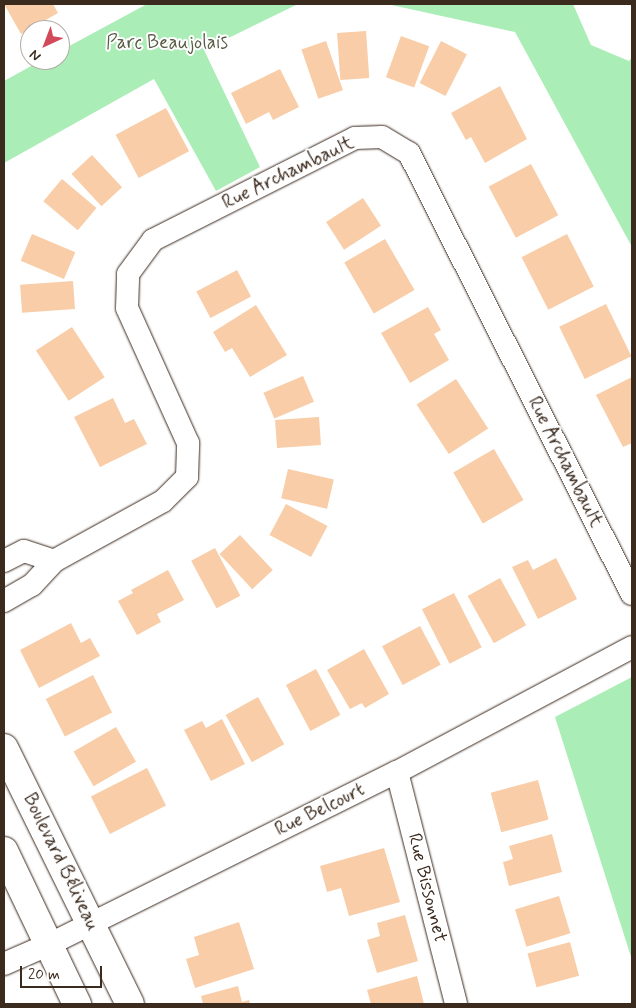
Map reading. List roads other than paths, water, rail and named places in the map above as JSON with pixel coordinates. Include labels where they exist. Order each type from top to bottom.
[{"type":"street","name":"Rue Archambault","points":[[4,601],[32,585],[54,561],[163,501],[187,477],[188,442],[127,308],[128,274],[153,240],[355,138],[382,138],[408,153],[632,594]]},
{"type":"street","points":[[4,561],[24,552],[54,561]]},
{"type":"street","name":"Rue Belcourt","points":[[4,964],[50,944],[397,772],[632,647]]},
{"type":"street","name":"Boulevard Béliveau","points":[[4,748],[92,923],[130,1004]]},
{"type":"street","name":"Rue Bissonnet","points":[[397,772],[456,1004]]},
{"type":"street","points":[[4,851],[77,1004]]},
{"type":"park label","name":"Parc Beaujolais","points":[[167,43]]}]
